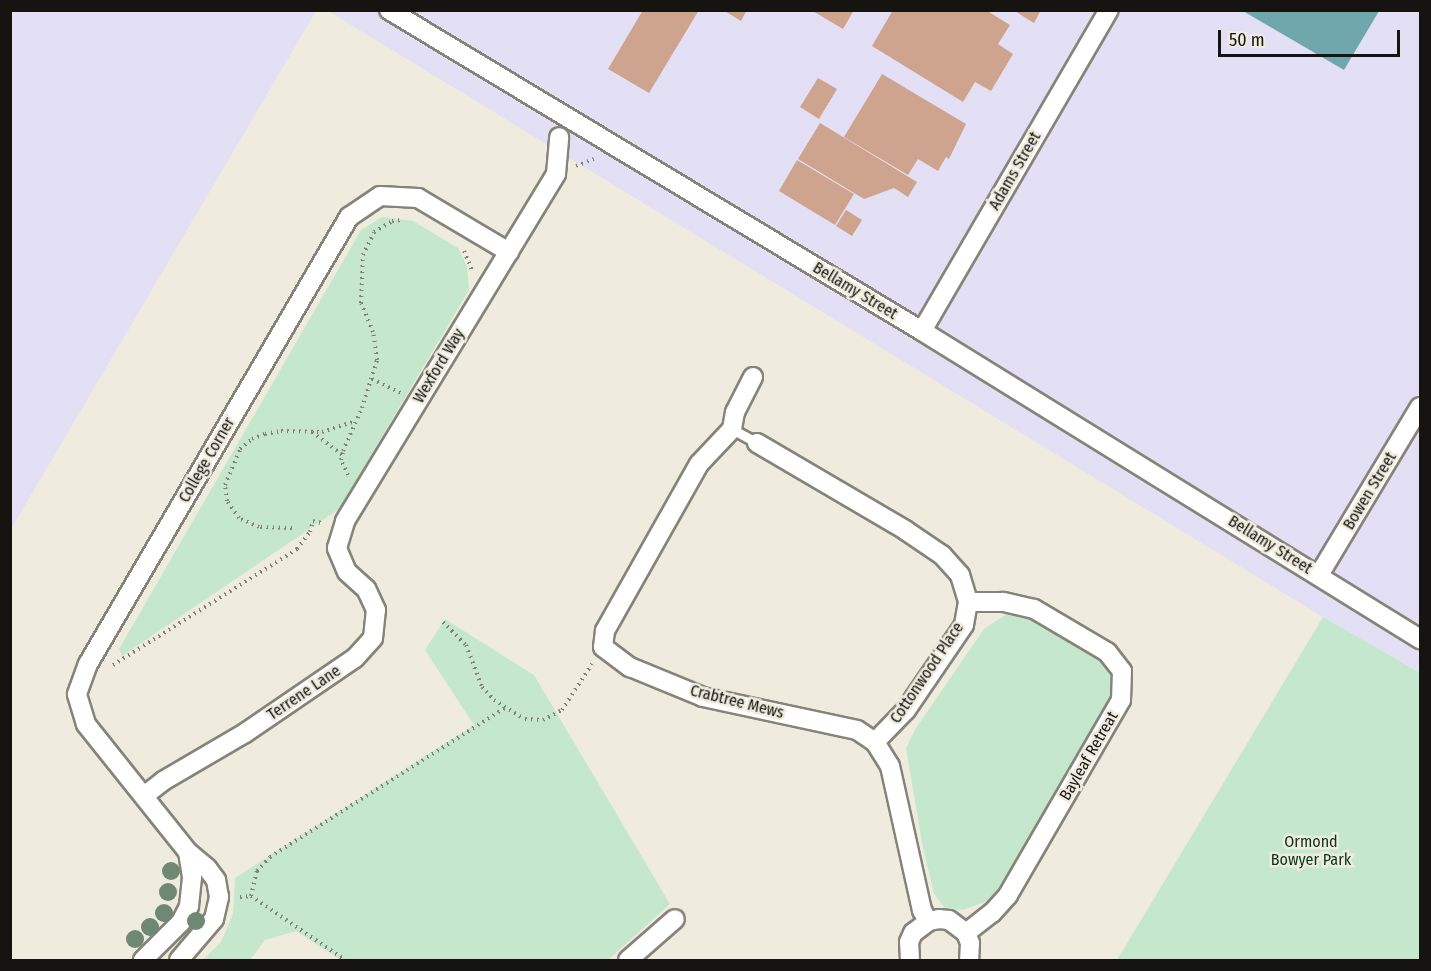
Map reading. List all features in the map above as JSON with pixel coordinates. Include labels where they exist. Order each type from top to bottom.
[{"type":"street","name":"Bellamy Street","points":[[389,10],[922,331],[1420,639]]},
{"type":"street","name":"Adams Street","points":[[922,331],[1109,10]]},
{"type":"street","name":"Wexford Way","points":[[337,549],[345,521],[556,174],[559,137]]},
{"type":"street","name":"College Corner","points":[[179,960],[214,919],[219,897],[216,880],[207,868],[188,852],[86,724],[77,694],[88,664],[349,217],[380,196],[418,198],[509,252]]},
{"type":"street","points":[[603,647],[605,631],[699,464],[732,429],[735,412],[753,377]]},
{"type":"street","name":"Bowen Street","points":[[1319,575],[1420,407]]},
{"type":"street","name":"Cottonwood Place","points":[[757,443],[942,555],[960,574],[968,602],[963,625],[906,710],[875,742]]},
{"type":"street","name":"Terrene Lane","points":[[144,796],[163,781],[245,733],[355,658],[373,638],[376,610],[366,589],[347,572],[337,549]]},
{"type":"street","name":"Bayleaf Retreat","points":[[966,933],[992,914],[1008,895],[1121,700],[1122,671],[1107,652],[1034,609],[1003,602],[968,602]]},
{"type":"street","name":"Crabtree Mews","points":[[603,647],[630,667],[704,697],[857,730],[875,742]]},
{"type":"street","points":[[875,742],[890,766],[922,910],[927,922]]},
{"type":"street","points":[[143,960],[181,922],[189,906],[192,894],[188,852]]},
{"type":"street","points":[[628,960],[675,919]]},
{"type":"street","points":[[910,960],[909,942],[920,926],[939,919],[950,920],[966,933],[970,943],[969,960]]},
{"type":"lane","name":"Cottonwood Place","points":[[732,429],[757,443]]},
{"type":"path","points":[[548,187],[588,160],[627,153]]},
{"type":"path","points":[[349,481],[342,455],[372,382],[377,360],[373,332],[362,303],[363,255],[374,232],[392,221],[410,219]]},
{"type":"path","points":[[461,248],[467,254],[473,273],[470,280]]},
{"type":"path","points":[[292,528],[260,527],[239,518],[227,501],[225,485],[240,449],[252,439],[282,431],[311,432],[341,427],[356,421]]},
{"type":"path","points":[[311,432],[342,455]]},
{"type":"path","points":[[110,667],[297,549],[310,532],[314,520],[320,524],[329,521]]},
{"type":"path","points":[[443,622],[466,645],[482,687],[525,719],[543,720],[562,710],[603,647]]},
{"type":"path","points":[[251,896],[257,871],[270,857],[506,707]]},
{"type":"path","points":[[235,897],[251,896],[345,960]]},
{"type":"shaded area","points":[[10,11],[316,11],[11,529]]},
{"type":"shaded area","points":[[328,11],[1420,11],[1420,673],[1323,617]]},
{"type":"green space","points":[[382,217],[413,221],[458,248],[467,266],[469,290],[339,509],[122,656],[119,649],[361,230]]},
{"type":"green space","points":[[1008,613],[1031,618],[1101,662],[1113,680],[1110,697],[1035,832],[990,900],[963,910],[945,908],[934,894],[923,848],[906,748],[916,728],[984,629]]},
{"type":"green space","name":"Ormond Bowyer Park","points":[[1323,617],[1420,673],[1420,960],[1117,960]]},
{"type":"green space","points":[[445,619],[534,675],[670,904],[608,960],[341,960],[296,931],[265,940],[250,960],[203,960],[221,942],[233,914],[235,878],[474,725],[425,650]]},
{"type":"water","points":[[1379,10],[1344,70],[1243,11]]},
{"type":"building","points":[[643,10],[699,10],[649,93],[608,69]]},
{"type":"building","points":[[723,10],[747,10],[741,21]]},
{"type":"building","points":[[811,10],[854,10],[843,29]]},
{"type":"building","points":[[893,10],[986,10],[1010,25],[998,44],[1013,54],[991,91],[975,82],[963,102],[872,46]]},
{"type":"building","points":[[1013,10],[1041,10],[1034,23]]},
{"type":"building","points":[[882,74],[966,124],[949,159],[946,157],[938,171],[918,159],[908,175],[844,137]]},
{"type":"building","points":[[818,78],[837,89],[819,119],[800,107]]},
{"type":"building","points":[[820,123],[917,182],[908,197],[894,188],[864,199],[798,159]]},
{"type":"building","points":[[797,160],[854,194],[835,225],[779,191]]},
{"type":"building","points":[[846,210],[862,220],[852,236],[836,226]]}]
